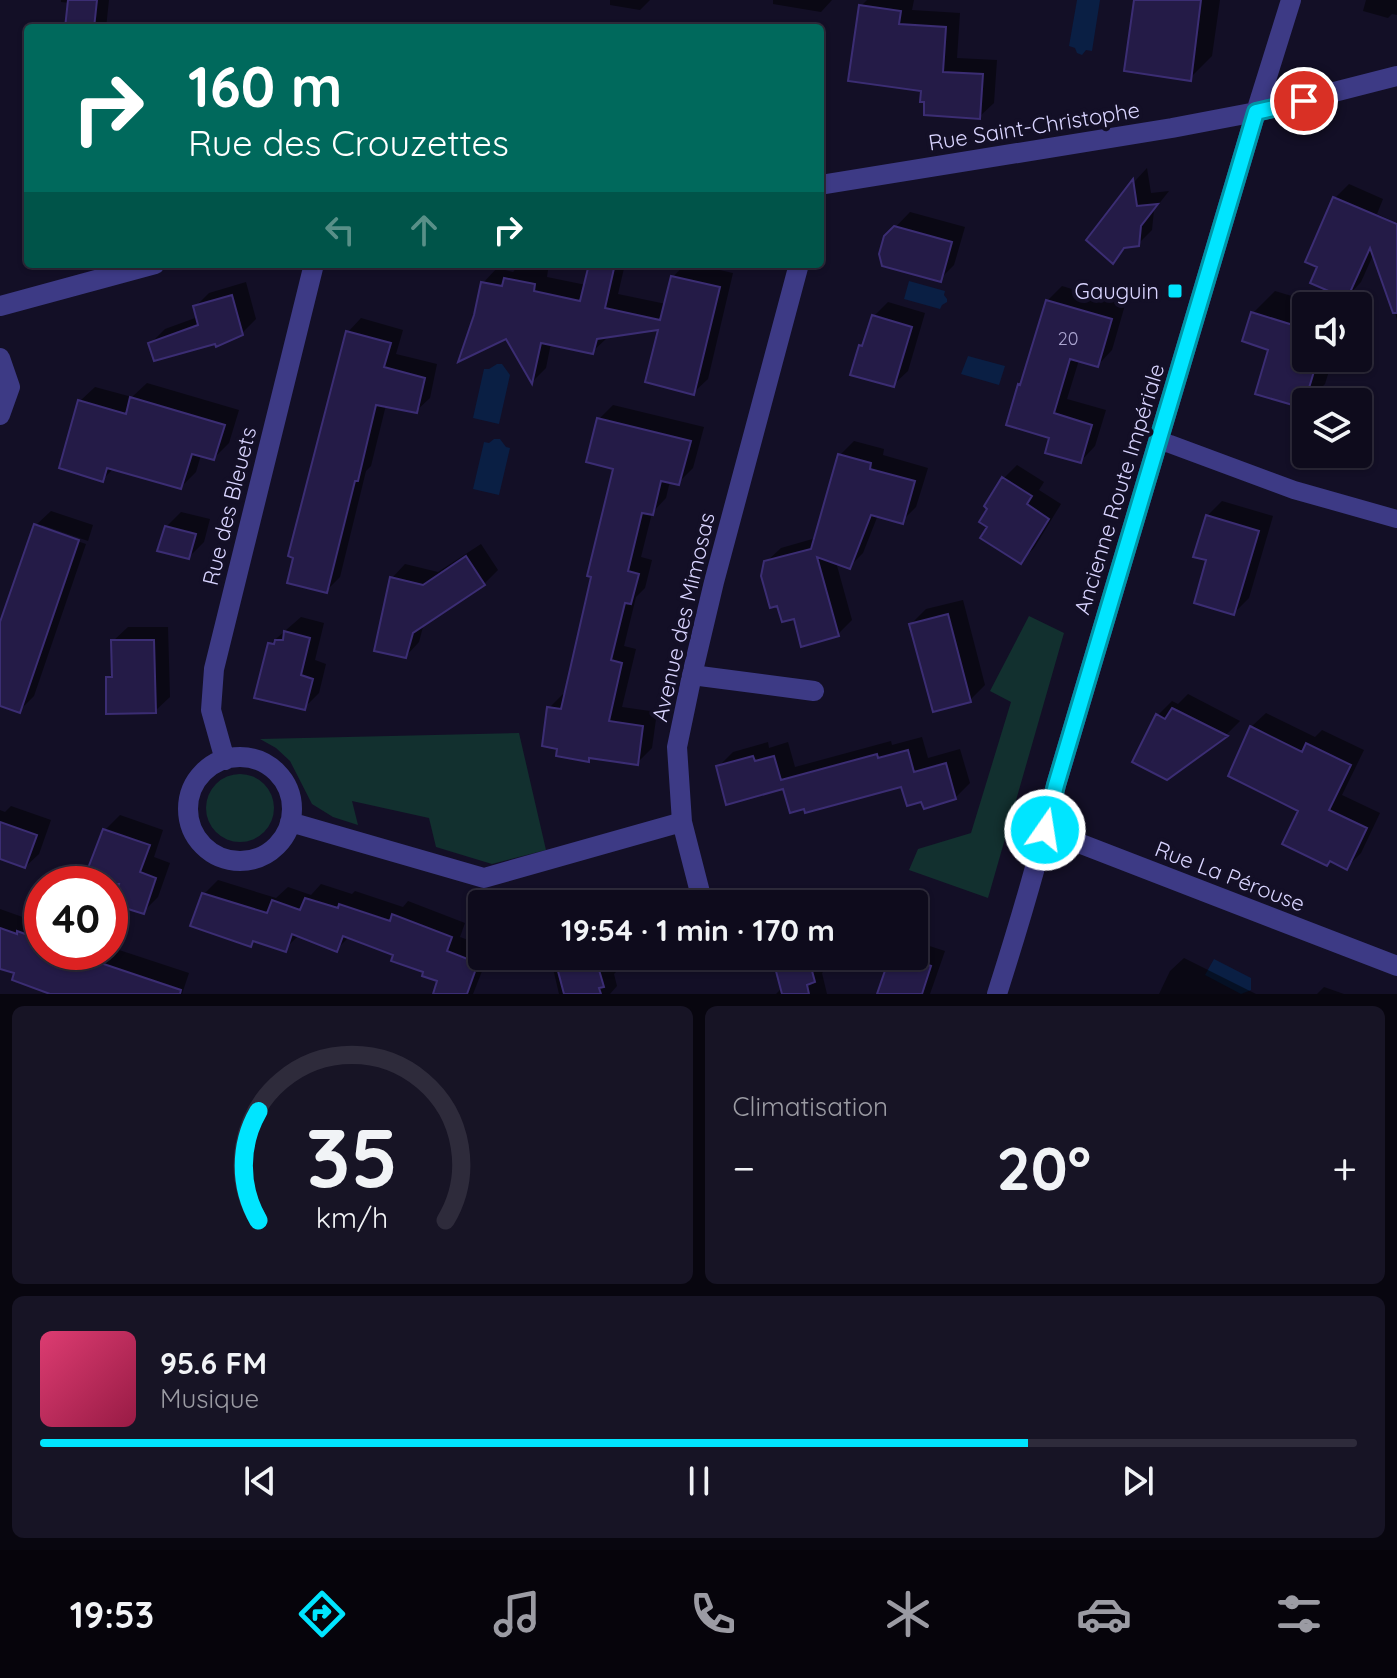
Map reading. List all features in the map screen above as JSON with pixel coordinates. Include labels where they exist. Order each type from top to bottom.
[{"type":"street","name":"Ancienne Route Impériale","points":[[997,994],[1056,785],[1291,0]]},
{"type":"street","name":"Rue Saint-Christophe","points":[[824,185],[1256,112],[1397,76]]},
{"type":"street","points":[[0,306],[140,268]]},
{"type":"street","name":"Rue des Bleuets","points":[[225,760],[211,710],[214,669],[313,268]]},
{"type":"street","name":"Avenue des Mimosas","points":[[699,890],[682,822],[677,747],[714,582],[798,268]]},
{"type":"street","points":[[0,358],[10,387],[0,415]]},
{"type":"street","points":[[692,675],[814,691]]},
{"type":"street","points":[[241,756],[258,760],[282,778],[292,807],[290,822],[283,839],[271,851],[254,859],[236,861],[219,857],[204,847],[193,832],[188,815],[189,797],[196,781],[209,768],[241,756]]},
{"type":"street","points":[[290,822],[484,878],[682,822]]},
{"type":"street","name":"Rue La Pérouse","points":[[1045,830],[1397,966]]},
{"type":"lane","points":[[1158,441],[1294,490],[1397,519]]},
{"type":"green space","points":[[1029,616],[1064,633],[988,898],[909,870],[918,849],[971,833],[1011,702],[990,691]]},
{"type":"green space","points":[[519,733],[546,850],[492,864],[436,847],[429,818],[352,801],[358,825],[333,817],[312,804],[290,761],[260,739]]},
{"type":"green space","points":[[233,774],[247,774],[259,779],[269,789],[274,808],[269,827],[259,837],[247,842],[233,842],[221,837],[211,827],[206,815],[206,801],[211,789],[221,779]]},
{"type":"water","points":[[1077,0],[1100,0],[1092,51],[1086,50],[1082,55],[1069,46]]},
{"type":"water","points":[[909,281],[945,291],[947,302],[940,309],[904,299]]},
{"type":"water","points":[[968,356],[1005,366],[999,385],[961,374]]},
{"type":"water","points":[[502,364],[510,375],[499,424],[473,418],[484,369]]},
{"type":"water","points":[[500,439],[510,448],[499,495],[473,489],[484,442]]},
{"type":"water","points":[[1214,959],[1251,978],[1251,990],[1241,994],[1205,975]]},
{"type":"building","points":[[68,0],[97,0],[94,24],[65,24]]},
{"type":"building","points":[[1134,0],[1201,0],[1191,81],[1124,71]]},
{"type":"building","points":[[859,5],[901,11],[899,24],[946,27],[943,72],[983,74],[980,119],[924,115],[921,91],[848,81]]},
{"type":"building","points":[[1133,179],[1137,206],[1158,204],[1141,226],[1139,246],[1124,248],[1113,264],[1086,240]]},
{"type":"building","points":[[1333,197],[1397,224],[1397,313],[1393,313],[1370,248],[1350,292],[1331,292],[1310,283],[1317,267],[1305,262]]},
{"type":"building","points":[[894,226],[952,242],[941,282],[882,266],[879,254],[884,236]]},
{"type":"building","points":[[588,268],[614,268],[605,308],[660,320],[671,276],[720,287],[694,395],[645,382],[658,330],[597,339],[593,354],[541,343],[532,384],[506,339],[458,362],[481,282],[502,286],[504,278],[535,284],[534,291],[580,301]]},
{"type":"building","points":[[232,295],[243,335],[216,347],[215,344],[154,361],[148,343],[198,325],[193,306]]},
{"type":"building","points":[[1046,300],[1112,319],[1098,367],[1070,359],[1054,413],[1092,425],[1081,463],[1045,453],[1049,438],[1006,425]]},
{"type":"building","points":[[1251,312],[1292,325],[1292,372],[1314,372],[1309,388],[1292,388],[1292,405],[1255,394],[1268,350],[1242,341]]},
{"type":"building","points":[[872,315],[912,327],[894,387],[850,375]]},
{"type":"building","points":[[346,331],[391,343],[384,367],[425,378],[417,413],[376,405],[327,593],[287,583],[293,558],[288,556]]},
{"type":"building","points":[[130,397],[225,425],[214,460],[192,454],[181,489],[107,468],[103,482],[59,468],[78,400],[126,414]]},
{"type":"building","points":[[597,418],[691,441],[679,485],[661,481],[653,515],[642,513],[628,571],[639,574],[631,604],[625,603],[611,660],[622,663],[609,721],[643,726],[638,765],[556,756],[557,749],[542,746],[547,707],[561,709],[591,577],[587,576],[613,469],[586,462]]},
{"type":"building","points":[[838,454],[871,463],[870,469],[915,481],[903,524],[871,515],[850,569],[817,557],[839,636],[801,647],[794,619],[782,622],[777,606],[770,608],[761,576],[764,561],[811,549]]},
{"type":"building","points":[[1002,477],[1032,496],[1027,504],[1049,519],[1021,564],[980,538],[987,527],[979,522],[987,509],[984,506]]},
{"type":"building","points":[[1206,515],[1259,531],[1234,615],[1194,603],[1206,560],[1193,557]]},
{"type":"building","points":[[34,524],[79,540],[20,713],[0,706],[0,622]]},
{"type":"building","points":[[165,526],[196,534],[189,559],[157,551]]},
{"type":"building","points":[[466,556],[485,585],[413,633],[406,658],[374,651],[390,577],[423,585]]},
{"type":"building","points":[[948,614],[971,702],[933,712],[909,624]]},
{"type":"building","points":[[284,631],[310,638],[301,675],[313,679],[305,710],[254,698],[268,643],[283,640]]},
{"type":"building","points":[[111,640],[154,640],[156,713],[106,714],[106,677],[112,677]]},
{"type":"building","points":[[1172,708],[1228,736],[1167,780],[1132,762],[1156,714],[1165,719]]},
{"type":"building","points":[[1250,726],[1302,752],[1306,743],[1351,765],[1329,810],[1367,828],[1347,870],[1330,861],[1327,866],[1282,844],[1298,811],[1228,776]]},
{"type":"building","points":[[908,750],[914,772],[946,763],[956,799],[924,809],[921,802],[907,806],[901,787],[805,813],[804,809],[790,813],[783,789],[726,805],[716,766],[753,756],[755,761],[774,756],[781,780],[877,754],[878,758]]},
{"type":"building","points":[[0,822],[37,835],[24,868],[0,859]]},
{"type":"building","points":[[103,829],[150,845],[140,872],[156,878],[144,914],[128,909],[128,866],[89,866]]},
{"type":"building","points":[[202,893],[267,913],[272,900],[300,910],[305,898],[338,908],[339,904],[390,921],[392,914],[452,937],[447,951],[468,959],[468,970],[476,970],[467,994],[433,994],[437,981],[422,976],[423,972],[391,961],[393,955],[343,936],[337,952],[292,934],[286,952],[253,941],[251,947],[190,926]]},
{"type":"building","points":[[0,928],[24,934],[24,970],[122,970],[181,990],[180,994],[50,994],[12,980],[14,973],[0,969]]},
{"type":"building","points":[[928,965],[931,966],[922,994],[877,994],[885,970],[928,970]]},
{"type":"building","points":[[558,970],[599,970],[604,987],[599,988],[601,994],[564,994]]},
{"type":"building","points":[[776,970],[812,970],[815,982],[807,985],[809,994],[782,994]]},
{"type":"place","name":"Gauguin","points":[[1175,291]]},
{"type":"route","points":[[1045,830],[1256,112],[1304,101]]}]
